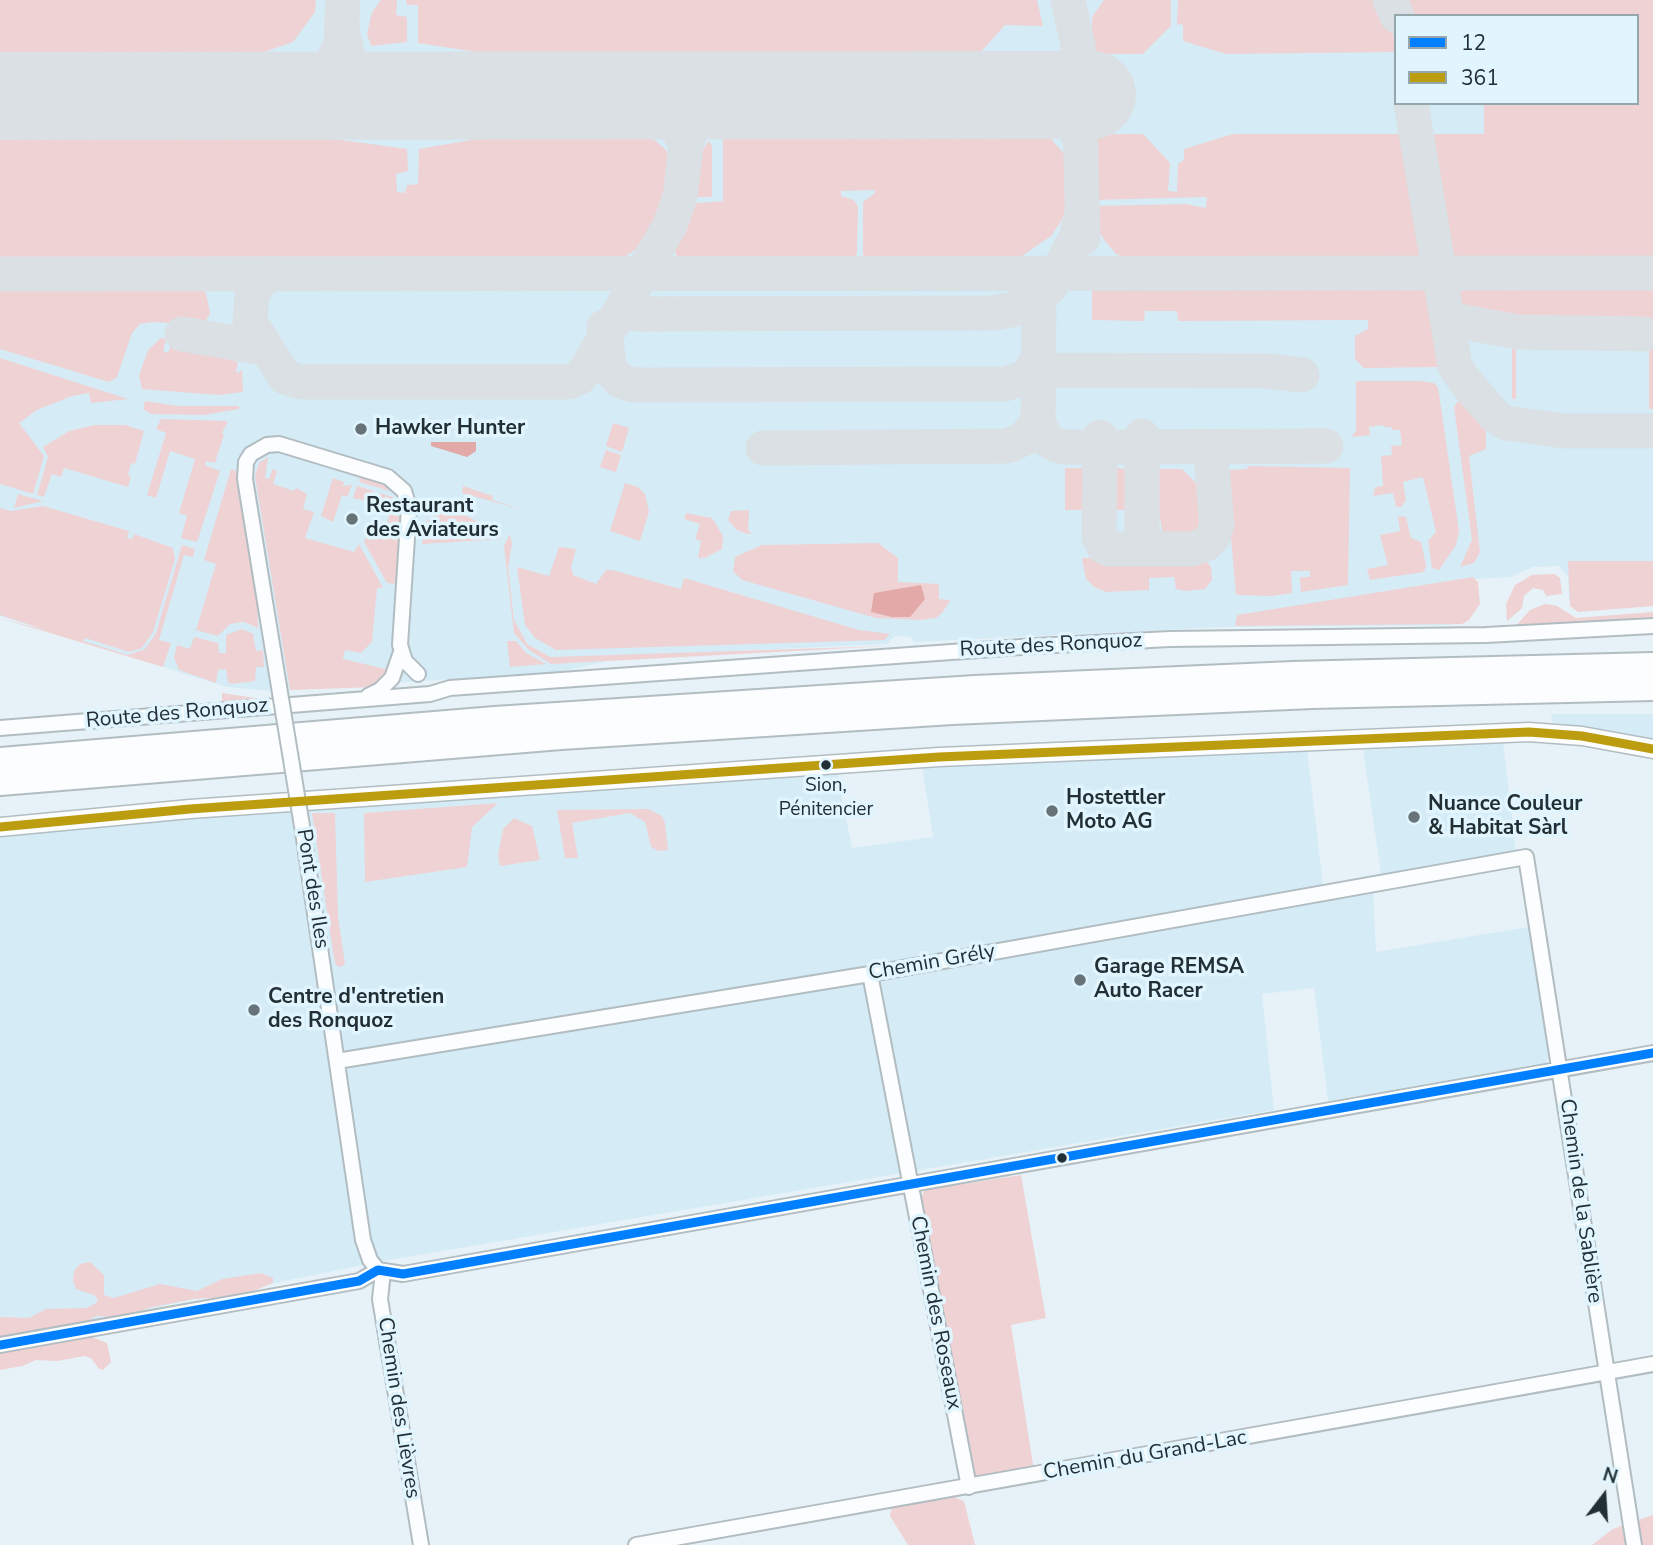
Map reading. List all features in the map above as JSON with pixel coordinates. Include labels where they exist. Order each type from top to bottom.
[{"type":"highway","points":[[0,761],[509,719],[975,689],[1293,675],[1653,666]]},
{"type":"highway","points":[[0,782],[547,737],[952,711],[1376,692],[1653,687]]},
{"type":"street","name":"Pont des Iles","points":[[381,1271],[370,1260],[363,1240],[303,832],[244,473],[251,454],[267,445],[279,444],[388,477],[404,491],[409,507],[401,652]]},
{"type":"street","name":"Route des Ronquoz","points":[[0,728],[386,698],[430,694],[450,688],[1129,641],[1486,635],[1653,626]]},
{"type":"street","points":[[386,698],[403,690],[418,674],[405,661],[401,652]]},
{"type":"street","points":[[392,678],[401,652]]},
{"type":"street","name":"Route des Ronquoz","points":[[355,700],[374,694],[392,678],[404,673],[418,674],[431,683],[450,688]]},
{"type":"street","points":[[0,827],[190,809],[830,767],[1529,732],[1582,736],[1653,749]]},
{"type":"street","name":"Chemin Grély","points":[[337,1061],[870,974],[1526,857]]},
{"type":"street","name":"Chemin de la Sablière","points":[[1526,857],[1634,1545]]},
{"type":"street","name":"Chemin des Roseaux","points":[[870,974],[969,1487]]},
{"type":"street","points":[[0,1345],[359,1281],[381,1271],[403,1274],[1653,1053]]},
{"type":"street","name":"Chemin des Lièvres","points":[[381,1271],[380,1299],[421,1545]]},
{"type":"street","name":"Chemin du Grand-Lac","points":[[636,1545],[1653,1364]]},
{"type":"shaded area","points":[[0,0],[1653,0],[1653,599],[1569,599],[1568,577],[1559,566],[1533,567],[1510,577],[1476,579],[1477,591],[1450,625],[1225,627],[915,642],[910,637],[895,636],[887,644],[629,656],[560,672],[270,691],[227,687],[0,616]]},
{"type":"shaded area","points":[[0,0],[316,0],[315,12],[293,42],[252,56],[0,56]]},
{"type":"shaded area","points":[[381,0],[397,0],[396,15],[407,17],[407,42],[371,46],[367,34],[372,12]]},
{"type":"shaded area","points":[[406,0],[1037,0],[1043,26],[1005,25],[979,54],[496,55],[418,43],[418,5],[407,5]]},
{"type":"shaded area","points":[[1104,0],[1171,0],[1171,26],[1143,54],[1092,54],[1092,17]]},
{"type":"shaded area","points":[[1178,0],[1379,0],[1389,9],[1394,52],[1226,54],[1183,41],[1183,25],[1177,24]]},
{"type":"shaded area","points":[[1398,0],[1653,0],[1653,263],[1444,263],[1423,134],[1484,134],[1484,105],[1639,105],[1639,14],[1403,14]]},
{"type":"shaded area","points":[[1047,134],[1066,156],[1071,189],[1062,220],[1051,236],[1019,258],[1003,261],[870,261],[863,255],[863,202],[875,193],[875,190],[841,191],[841,196],[854,200],[858,207],[857,252],[855,259],[848,264],[688,263],[679,260],[674,250],[673,242],[688,204],[723,201],[723,135]]},
{"type":"shaded area","points":[[1092,134],[1143,134],[1170,163],[1168,191],[1177,192],[1178,164],[1184,160],[1184,149],[1233,134],[1410,134],[1432,256],[1430,262],[1141,263],[1116,254],[1095,225],[1093,206],[1186,204],[1206,208],[1207,197],[1093,200]]},
{"type":"shaded area","points":[[305,135],[407,149],[408,171],[396,174],[397,192],[405,193],[407,185],[418,184],[419,149],[499,135],[649,135],[666,150],[673,170],[671,188],[656,226],[643,244],[628,255],[608,262],[0,264],[0,136]]},
{"type":"shaded area","points":[[708,141],[712,145],[712,197],[690,197],[699,157]]},
{"type":"shaded area","points":[[1117,279],[1433,282],[1450,371],[1443,367],[1364,368],[1355,359],[1355,336],[1368,329],[1368,320],[1178,321],[1177,311],[1145,311],[1144,321],[1092,320],[1092,290],[1096,283]]},
{"type":"shaded area","points":[[1451,281],[1653,285],[1653,409],[1649,409],[1649,325],[1510,325],[1462,316],[1452,311],[1448,285]]},
{"type":"shaded area","points":[[0,284],[191,284],[206,293],[210,313],[204,325],[152,322],[140,324],[132,333],[117,377],[109,382],[0,349]]},
{"type":"shaded area","points":[[161,338],[166,339],[163,351],[168,353],[172,342],[238,362],[236,372],[239,373],[242,369],[243,392],[218,395],[142,389],[139,376],[148,350]]},
{"type":"shaded area","points":[[1516,348],[1516,399],[1512,399],[1512,349]]},
{"type":"shaded area","points":[[0,358],[128,399],[91,403],[89,393],[72,396],[37,410],[19,423],[44,456],[33,494],[0,484]]},
{"type":"shaded area","points":[[1356,381],[1421,381],[1434,383],[1438,387],[1459,531],[1456,545],[1439,570],[1432,568],[1428,541],[1436,532],[1423,477],[1403,482],[1406,500],[1401,507],[1396,507],[1393,493],[1373,496],[1375,487],[1383,486],[1381,456],[1392,455],[1391,446],[1402,445],[1400,430],[1392,430],[1391,427],[1383,425],[1369,427],[1370,435],[1352,437],[1356,430]]},
{"type":"shaded area","points":[[1459,400],[1470,400],[1481,412],[1486,424],[1486,449],[1469,456],[1480,552],[1474,563],[1460,567],[1472,540],[1454,407]]},
{"type":"shaded area","points":[[145,401],[178,406],[239,406],[239,409],[204,415],[151,414],[143,409]]},
{"type":"shaded area","points":[[161,419],[228,421],[222,433],[224,434],[215,463],[206,461],[205,465],[220,471],[197,542],[181,538],[187,516],[179,513],[195,459],[170,451],[156,498],[147,495],[166,433],[156,429]]},
{"type":"shaded area","points":[[613,423],[629,428],[622,452],[606,446]]},
{"type":"shaded area","points":[[95,425],[125,425],[144,431],[135,464],[131,463],[128,487],[64,468],[61,477],[52,474],[44,497],[37,495],[48,457],[43,447],[69,431]]},
{"type":"shaded area","points":[[431,442],[476,442],[476,451],[467,457],[431,446]]},
{"type":"shaded area","points":[[606,450],[621,455],[616,472],[600,467]]},
{"type":"shaded area","points":[[268,457],[265,478],[269,479],[273,469],[277,471],[273,484],[294,491],[296,488],[307,494],[303,509],[314,512],[305,538],[354,552],[359,544],[383,588],[377,588],[372,642],[361,653],[345,650],[343,659],[390,670],[377,687],[290,690],[255,476],[259,463]]},
{"type":"shaded area","points":[[1248,466],[1350,468],[1348,585],[1301,592],[1300,577],[1310,577],[1310,571],[1291,571],[1292,593],[1272,596],[1236,595],[1225,470],[1247,469]]},
{"type":"shaded area","points":[[1065,468],[1182,469],[1200,487],[1202,523],[1191,537],[1169,538],[1162,532],[1159,510],[1065,510]]},
{"type":"shaded area","points":[[231,469],[236,471],[257,596],[258,628],[244,622],[230,624],[218,636],[196,630],[216,564],[204,560]]},
{"type":"shaded area","points":[[359,476],[383,483],[393,492],[360,482]]},
{"type":"shaded area","points":[[333,478],[344,482],[343,486],[352,485],[347,497],[342,495],[333,522],[321,516]]},
{"type":"shaded area","points":[[625,483],[638,487],[645,494],[649,512],[640,541],[610,531]]},
{"type":"shaded area","points":[[357,486],[374,491],[371,502],[353,498]]},
{"type":"shaded area","points":[[463,486],[493,496],[492,500],[523,510],[462,493]]},
{"type":"shaded area","points":[[379,493],[393,497],[401,523],[397,584],[387,583],[364,542],[367,535],[381,539],[389,516],[375,511]]},
{"type":"shaded area","points":[[18,494],[43,501],[14,508]]},
{"type":"shaded area","points":[[43,506],[129,531],[127,538],[132,539],[134,534],[173,548],[175,559],[153,632],[142,648],[129,652],[85,638],[83,641],[128,655],[145,649],[156,633],[182,545],[195,549],[193,557],[184,555],[159,640],[171,643],[163,667],[0,618],[49,631],[0,615],[0,508],[11,511]]},
{"type":"shaded area","points":[[454,509],[478,522],[475,534],[499,533],[500,539],[422,544],[426,522],[438,512]]},
{"type":"shaded area","points":[[749,510],[748,530],[752,534],[737,530],[728,520],[731,511]]},
{"type":"shaded area","points":[[686,513],[712,518],[723,536],[722,549],[703,559],[703,555],[701,559],[698,557],[701,541],[695,539],[700,524],[684,519]]},
{"type":"shaded area","points":[[1398,516],[1406,517],[1411,538],[1421,542],[1426,565],[1424,572],[1370,580],[1367,569],[1388,565],[1380,535],[1400,531]]},
{"type":"shaded area","points":[[510,534],[512,543],[508,568],[514,620],[527,644],[550,657],[888,646],[551,664],[529,650],[514,633],[504,546]]},
{"type":"shaded area","points":[[878,543],[898,558],[898,582],[939,584],[939,599],[950,600],[936,618],[876,618],[742,580],[733,571],[735,557],[762,545]]},
{"type":"shaded area","points":[[559,547],[576,549],[571,567],[573,575],[596,584],[606,570],[681,589],[684,578],[859,630],[890,634],[884,640],[556,650],[535,638],[525,625],[517,567],[549,576]]},
{"type":"shaded area","points":[[1082,558],[1206,559],[1211,568],[1212,580],[1205,589],[1185,591],[1176,589],[1174,577],[1149,578],[1149,590],[1106,592],[1094,587],[1086,579]]},
{"type":"shaded area","points":[[1568,561],[1653,561],[1653,606],[1578,612],[1570,606]]},
{"type":"shaded area","points":[[1555,574],[1560,578],[1562,594],[1546,596],[1543,590],[1533,588],[1524,596],[1522,608],[1507,621],[1506,604],[1515,585],[1532,575]]},
{"type":"shaded area","points":[[1473,577],[1478,582],[1480,604],[1469,620],[1462,624],[1235,626],[1237,615]]},
{"type":"shaded area","points":[[921,585],[925,599],[910,617],[892,617],[871,612],[874,593]]},
{"type":"shaded area","points":[[1545,604],[1557,606],[1576,618],[1653,612],[1653,618],[1514,628],[1530,610]]},
{"type":"shaded area","points":[[242,629],[253,634],[256,651],[263,650],[264,667],[256,667],[255,681],[231,684],[228,682],[226,669],[218,670],[216,683],[179,670],[174,657],[177,645],[190,649],[194,637],[218,643],[219,653],[226,653],[226,635]]},
{"type":"shaded area","points":[[507,641],[516,641],[526,653],[546,664],[510,667]]},
{"type":"shaded area","points":[[222,693],[255,698],[256,702],[222,704]]},
{"type":"shaded area","points":[[1551,714],[1653,714],[1653,742],[1553,724]]},
{"type":"shaded area","points":[[1503,742],[1516,852],[1386,874],[1373,887],[1376,952],[1528,927],[1550,1050],[1546,1063],[1328,1101],[1314,988],[1262,994],[1274,1110],[383,1261],[0,1339],[0,834],[836,768],[852,848],[933,837],[922,767],[1307,749],[1323,885],[1381,873],[1363,750]]},
{"type":"shaded area","points":[[498,803],[472,827],[467,867],[365,882],[364,813]]},
{"type":"shaded area","points":[[648,809],[662,816],[668,850],[659,851],[651,847],[645,822],[630,813],[572,823],[578,858],[565,858],[557,810]]},
{"type":"shaded area","points":[[312,813],[335,813],[338,916],[345,964],[341,967],[336,965],[334,958]]},
{"type":"shaded area","points":[[514,818],[532,826],[540,860],[500,866],[498,855],[503,829]]},
{"type":"shaded area","points":[[1021,1175],[1046,1318],[1011,1325],[1034,1471],[979,1480],[972,1478],[920,1200],[925,1190]]},
{"type":"shaded area","points":[[90,1262],[104,1275],[104,1295],[114,1298],[160,1284],[197,1291],[222,1279],[261,1273],[273,1278],[273,1283],[227,1302],[211,1298],[193,1299],[148,1308],[127,1318],[96,1316],[78,1327],[71,1338],[92,1337],[107,1343],[111,1362],[103,1370],[99,1369],[91,1358],[84,1356],[58,1361],[36,1360],[0,1370],[0,1317],[29,1318],[46,1309],[87,1308],[96,1303],[98,1299],[94,1295],[76,1289],[73,1281],[74,1271],[80,1264]]},
{"type":"shaded area","points":[[951,1496],[964,1501],[975,1545],[908,1545],[890,1516],[895,1505]]},
{"type":"shaded area","points":[[1653,1515],[1653,1545],[1592,1545],[1613,1529]]},
{"type":"taxiway","points":[[257,96],[296,90],[322,74],[334,59],[341,42],[343,0]]},
{"type":"taxiway","points":[[1068,0],[1078,45],[1083,238]]},
{"type":"taxiway","points":[[1390,0],[1396,14]]},
{"type":"taxiway","points":[[343,32],[348,57],[356,71],[373,86],[386,91],[432,95]]},
{"type":"taxiway","points":[[641,95],[653,100],[673,118],[686,146]]},
{"type":"taxiway","points":[[273,273],[260,282],[252,294],[250,322],[285,377],[301,382],[569,382],[580,377],[587,368],[670,225],[680,197],[686,146],[693,122],[712,102],[730,95]]},
{"type":"taxiway","points":[[1020,95],[1059,106],[1076,124],[1080,142]]},
{"type":"taxiway","points":[[1411,105],[1455,366],[1464,380],[1495,416],[1506,423],[1564,431],[1653,431]]},
{"type":"taxiway","points":[[637,314],[994,313],[1015,309],[1037,299],[1050,287],[1076,237],[1082,215]]},
{"type":"taxiway","points":[[0,274],[1653,273]]},
{"type":"taxiway","points":[[1024,282],[1037,299],[1039,310],[1038,420],[1045,438],[1054,444],[1065,447],[1326,446]]},
{"type":"taxiway","points":[[1446,311],[1453,320],[1518,332],[1644,334]]},
{"type":"taxiway","points":[[604,327],[610,369],[620,381],[633,385],[1005,384],[1027,377],[1038,358]]},
{"type":"taxiway","points":[[182,334],[265,348]]},
{"type":"taxiway","points":[[1038,358],[1042,365],[1053,370],[1268,371],[1302,375]]},
{"type":"taxiway","points":[[763,448],[1007,446],[1025,438],[1038,420]]},
{"type":"taxiway","points":[[1142,436],[1142,538],[1152,549]]},
{"type":"taxiway","points":[[1100,437],[1099,537],[1104,547],[1109,549],[1191,549],[1206,544],[1213,537],[1217,525],[1211,456],[1200,446]]},
{"type":"runway","points":[[0,96],[1092,95]]},
{"type":"transit line","name":"361","points":[[0,827],[190,809],[939,757],[1529,732],[1582,736],[1653,749]]},
{"type":"transit line","name":"12","points":[[378,1270],[403,1274],[1653,1053]]},
{"type":"transit line","name":"12","points":[[0,1345],[359,1281],[378,1270]]},
{"type":"place","name":"Hawker Hunter","points":[[361,429]]},
{"type":"place","name":"Restaurant des Aviateurs","points":[[352,519]]},
{"type":"place","name":"Sion, Pénitencier","points":[[826,765]]},
{"type":"place","name":"Hostettler Moto AG","points":[[1052,811]]},
{"type":"place","name":"Nuance Couleur & Habitat Sàrl","points":[[1414,817]]},
{"type":"place","name":"Garage REMSA Auto Racer","points":[[1080,980]]},
{"type":"place","name":"Centre d'entretien des Ronquoz","points":[[254,1010]]}]
